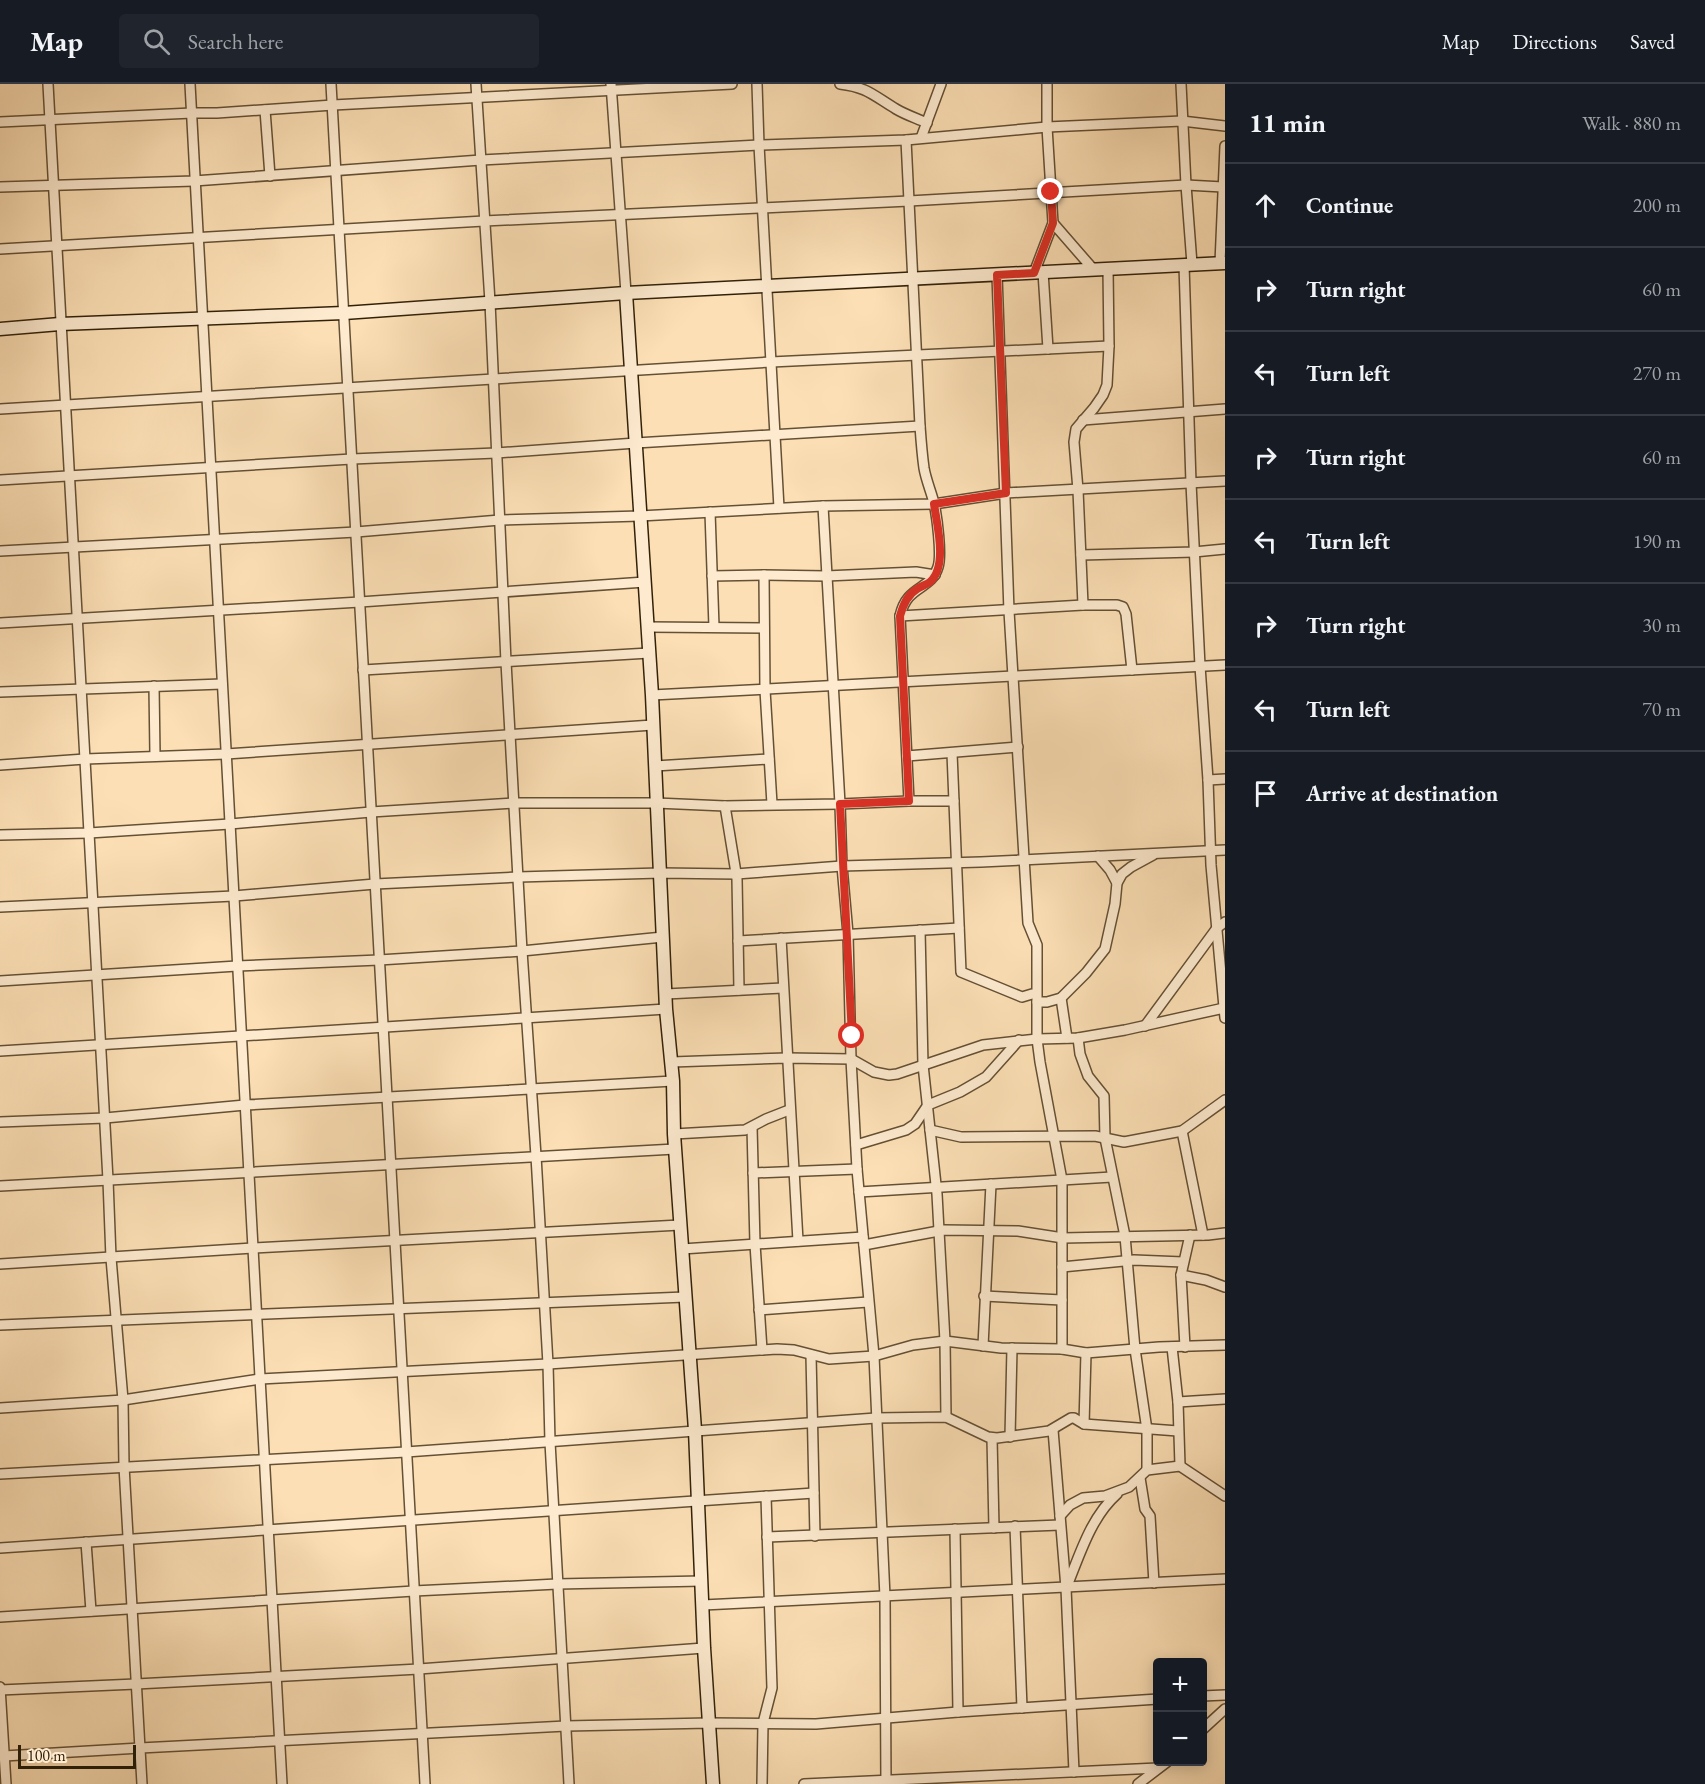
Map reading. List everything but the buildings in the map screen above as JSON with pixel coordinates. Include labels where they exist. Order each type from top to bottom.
[{"type":"street","points":[[48,84],[111,1258],[123,1400],[124,1466],[142,1784]]},
{"type":"street","points":[[190,84],[282,1784]]},
{"type":"street","points":[[331,84],[425,1784]]},
{"type":"street","points":[[476,84],[490,302],[506,662],[548,1364],[557,1584],[569,1784]]},
{"type":"street","points":[[0,122],[192,112],[217,113],[611,87],[732,84]]},
{"type":"street","points":[[757,84],[774,435],[780,508]]},
{"type":"street","points":[[840,84],[857,85],[904,113],[927,123]]},
{"type":"street","points":[[921,138],[941,84]]},
{"type":"street","points":[[1047,84],[1047,127],[1053,223],[1038,272],[1048,349]]},
{"type":"street","points":[[672,1062],[787,1058],[851,1059],[874,1072],[889,1075],[983,1045],[1019,1040],[1078,1038],[1224,1013],[1211,851],[1194,552],[1189,412],[1186,185],[1181,84]]},
{"type":"street","points":[[611,87],[648,627],[666,1009],[672,1062],[674,1134],[695,1430],[704,1648],[714,1784]]},
{"type":"street","points":[[265,110],[270,176]]},
{"type":"street","points":[[0,187],[194,181],[481,160],[759,145],[906,140],[1047,127],[1182,121],[1225,126]]},
{"type":"street","points":[[906,140],[920,426],[924,469],[934,504],[940,559],[935,575],[929,582],[909,595],[900,616],[909,801]]},
{"type":"street","points":[[0,328],[344,313],[626,293],[1222,263],[1225,146]]},
{"type":"street","points":[[0,249],[484,221],[1186,185],[1223,186]]},
{"type":"street","points":[[1053,223],[1093,269]]},
{"type":"street","points":[[1083,605],[1074,442],[1076,429],[1094,408],[1107,386],[1108,269]]},
{"type":"street","points":[[997,275],[1009,611],[1028,923],[1037,945],[1034,998],[1037,1039],[1062,1180],[1062,1349]]},
{"type":"street","points":[[0,409],[771,362],[1109,346]]},
{"type":"street","points":[[1083,420],[1225,409]]},
{"type":"street","points":[[0,480],[352,459],[496,453],[920,426]]},
{"type":"street","points":[[0,551],[356,532],[500,520],[640,516],[823,506],[934,504],[1006,493],[1225,481]]},
{"type":"street","points":[[823,506],[842,866],[848,934],[857,1169],[874,1356],[885,1597],[886,1782]]},
{"type":"street","points":[[710,512],[714,627]]},
{"type":"street","points":[[1081,555],[1225,549]]},
{"type":"street","points":[[712,576],[826,576],[916,572],[935,575]]},
{"type":"street","points":[[764,575],[765,690],[772,804]]},
{"type":"street","points":[[0,623],[360,602],[645,582]]},
{"type":"street","points":[[900,616],[1117,605],[1123,607],[1126,614],[1132,670]]},
{"type":"street","points":[[648,627],[764,628]]},
{"type":"street","points":[[363,670],[649,653]]},
{"type":"street","points":[[652,695],[1225,665]]},
{"type":"street","points":[[0,692],[222,684]]},
{"type":"street","points":[[154,686],[155,755]]},
{"type":"street","points":[[0,765],[155,755],[226,754],[653,725]]},
{"type":"street","points":[[907,756],[1018,747]]},
{"type":"street","points":[[952,753],[962,972],[1022,997],[1047,1002],[1061,998],[1086,973],[1105,949],[1118,883],[1122,874],[1156,854]]},
{"type":"street","points":[[655,766],[769,759]]},
{"type":"street","points":[[1208,780],[1225,779]]},
{"type":"street","points":[[0,835],[89,833],[514,803],[656,803],[725,806],[954,801]]},
{"type":"street","points":[[725,806],[736,874],[739,990]]},
{"type":"street","points":[[0,907],[234,896],[375,884],[518,877],[660,873],[736,874],[842,866],[957,863],[1225,850]]},
{"type":"street","points":[[1098,856],[1118,883]]},
{"type":"street","points":[[1145,1026],[1217,928],[1225,922]]},
{"type":"street","points":[[738,940],[959,928]]},
{"type":"street","points":[[920,930],[923,1065],[939,1231],[945,1341],[946,1417]]},
{"type":"street","points":[[0,981],[522,951],[663,937]]},
{"type":"street","points":[[781,938],[798,1241]]},
{"type":"street","points":[[666,994],[783,988]]},
{"type":"street","points":[[1061,998],[1067,1038]]},
{"type":"street","points":[[0,1051],[242,1038],[383,1026],[666,1009]]},
{"type":"street","points":[[1078,1038],[1080,1054],[1088,1076],[1104,1096],[1105,1138],[1128,1261],[1135,1348],[1147,1430],[1148,1470]]},
{"type":"street","points":[[856,1145],[906,1130],[920,1119],[928,1105],[960,1092],[987,1077],[1019,1040]]},
{"type":"street","points":[[0,1122],[105,1118],[245,1105],[673,1081]]},
{"type":"street","points":[[930,1130],[962,1137],[1095,1136],[1124,1142],[1182,1131],[1225,1100]]},
{"type":"street","points":[[674,1134],[745,1130],[789,1110]]},
{"type":"street","points":[[752,1127],[755,1244],[762,1350]]},
{"type":"street","points":[[1182,1131],[1203,1235]]},
{"type":"street","points":[[0,1186],[675,1149]]},
{"type":"street","points":[[753,1173],[857,1169]]},
{"type":"street","points":[[859,1192],[1112,1177]]},
{"type":"street","points":[[982,1346],[991,1184]]},
{"type":"street","points":[[0,1264],[680,1225]]},
{"type":"street","points":[[682,1249],[798,1241],[863,1241],[939,1231],[1025,1232],[1063,1238],[1225,1233]]},
{"type":"street","points":[[1185,1347],[1182,1275],[1190,1235]]},
{"type":"street","points":[[1062,1267],[1128,1261],[1183,1262]]},
{"type":"street","points":[[1182,1275],[1225,1287]]},
{"type":"street","points":[[984,1296],[1062,1300]]},
{"type":"street","points":[[0,1325],[685,1297]]},
{"type":"street","points":[[759,1310],[868,1302]]},
{"type":"street","points":[[0,1408],[123,1400],[260,1379],[762,1350],[794,1350],[829,1359],[874,1356],[913,1345],[945,1341],[982,1346],[1062,1349],[1086,1353],[1135,1348],[1225,1346]]},
{"type":"street","points":[[1172,1347],[1178,1402],[1180,1466]]},
{"type":"street","points":[[1010,1437],[1012,1348]]},
{"type":"street","points":[[1084,1424],[1086,1353]]},
{"type":"street","points":[[811,1355],[815,1536]]},
{"type":"street","points":[[1178,1402],[1225,1399]]},
{"type":"street","points":[[0,1474],[406,1452],[876,1418],[946,1417],[992,1438],[1053,1430],[1071,1418],[1084,1424],[1178,1431]]},
{"type":"street","points":[[1053,1430],[1066,1588],[1074,1772]]},
{"type":"street","points":[[992,1438],[994,1527]]},
{"type":"street","points":[[767,1537],[1015,1526],[1060,1520],[1070,1505],[1083,1498],[1105,1496],[1129,1487],[1148,1470],[1180,1466],[1225,1496]]},
{"type":"street","points":[[1140,1478],[1145,1509],[1150,1516],[1154,1583]]},
{"type":"street","points":[[1066,1588],[1088,1535],[1104,1505],[1121,1490]]},
{"type":"street","points":[[0,1548],[814,1493]]},
{"type":"street","points":[[762,1784],[763,1723],[772,1688],[766,1496]]},
{"type":"street","points":[[1015,1526],[1022,1708]]},
{"type":"street","points":[[955,1529],[958,1712]]},
{"type":"street","points":[[86,1542],[91,1611]]},
{"type":"street","points":[[703,1605],[1225,1579]]},
{"type":"street","points":[[0,1617],[414,1591],[557,1584],[702,1581]]},
{"type":"street","points":[[4,1782],[0,1689],[418,1669],[704,1648]]},
{"type":"street","points":[[1207,1696],[1225,1695]]},
{"type":"street","points":[[4,1756],[566,1726],[709,1723],[809,1724],[1153,1699]]},
{"type":"street","points":[[1207,1726],[1225,1709]]},
{"type":"street","points":[[1138,1784],[1161,1766]]},
{"type":"street","points":[[804,1784],[980,1780],[1158,1768]]},
{"type":"route","points":[[852,1036],[840,804],[909,801],[900,616],[909,595],[929,582],[938,567],[940,550],[934,504],[1006,493],[997,275],[1034,273],[1053,223],[1051,192]]}]
